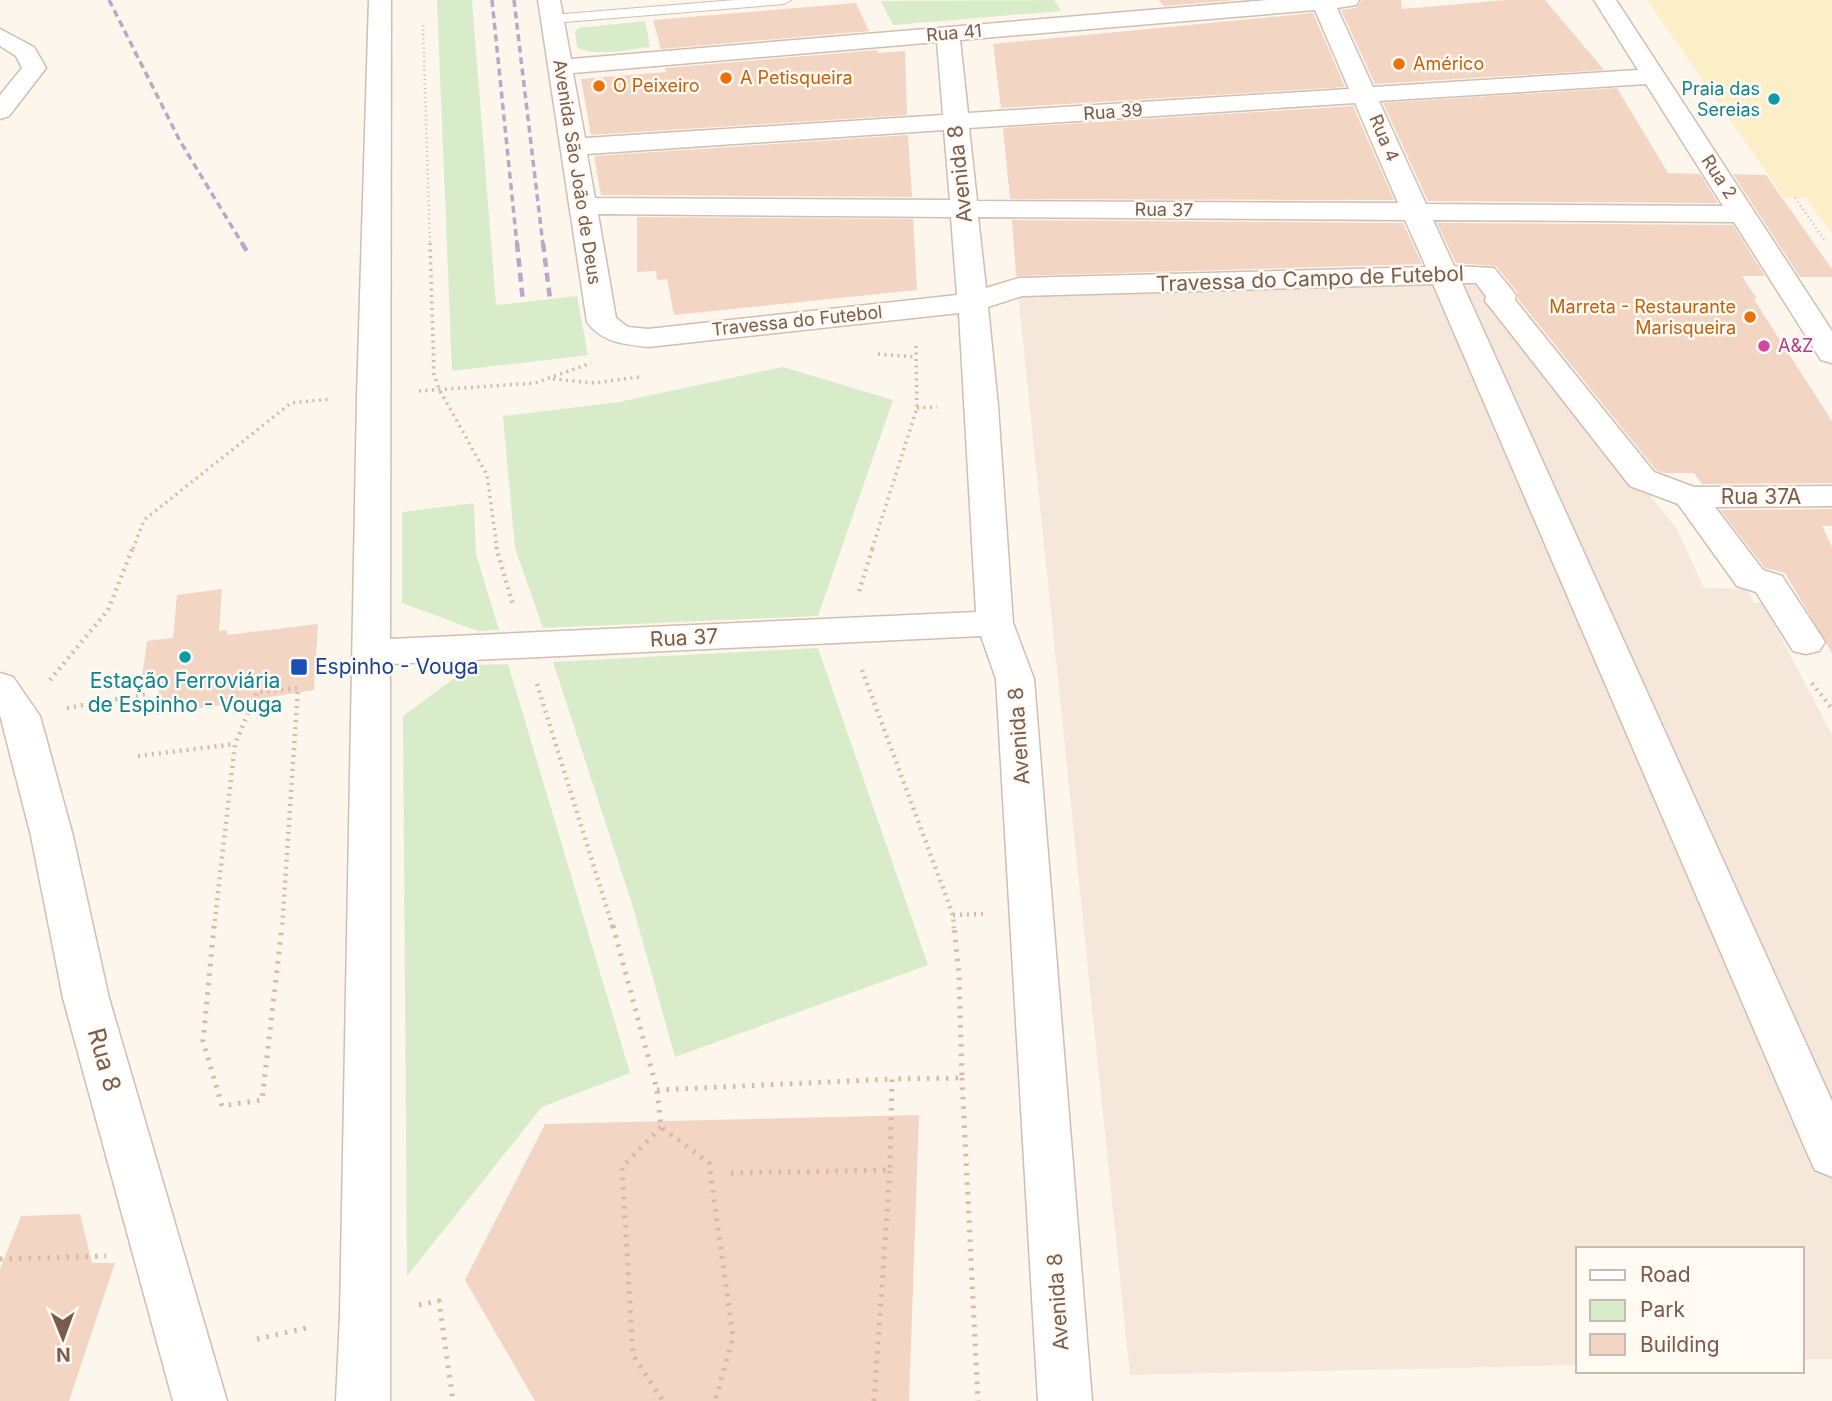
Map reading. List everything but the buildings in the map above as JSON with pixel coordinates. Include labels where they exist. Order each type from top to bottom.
[{"type":"street","points":[[363,1401],[373,652],[373,396],[380,0]]},
{"type":"street","name":"Rua 2","points":[[1605,0],[1832,355]]},
{"type":"street","name":"Rua 41","points":[[560,67],[1335,1]]},
{"type":"street","name":"Rua 4","points":[[1335,1],[1366,96],[1416,213],[1832,1155]]},
{"type":"street","name":"Avenida São João de Deus","points":[[551,9],[602,322],[620,335]]},
{"type":"street","name":"Avenida 8","points":[[948,33],[954,122],[974,302],[995,623],[1015,679],[1065,1401]]},
{"type":"street","points":[[0,36],[26,52],[34,68],[0,111]]},
{"type":"street","name":"Rua 39","points":[[573,147],[1653,76]]},
{"type":"street","name":"Rua 37","points":[[584,206],[1743,214]]},
{"type":"street","name":"Travessa do Campo de Futebol","points":[[974,302],[1019,288],[1484,274],[1501,295],[1500,300],[1642,479],[1690,497]]},
{"type":"street","name":"Travessa do Futebol","points":[[620,335],[648,338],[974,302]]},
{"type":"street","name":"Rua 37A","points":[[1690,497],[1832,496]]},
{"type":"street","points":[[1690,497],[1750,578],[1769,584],[1806,642]]},
{"type":"street","name":"Rua 37","points":[[373,652],[995,623]]},
{"type":"street","name":"Rua 8","points":[[7,715],[52,836],[86,998],[200,1401]]},
{"type":"lane","points":[[551,9],[783,0]]},
{"type":"path","points":[[423,14],[434,374],[439,389],[487,475],[497,551],[607,905],[657,1090],[661,1127],[709,1163],[733,1337],[715,1401]]},
{"type":"path","points":[[1795,198],[1826,242]]},
{"type":"path","points":[[856,602],[917,408],[915,309]]},
{"type":"path","points":[[7,715],[108,610],[144,520],[292,403],[439,389],[500,388],[553,379],[580,364],[589,363]]},
{"type":"path","points":[[858,659],[953,915],[959,975],[978,1401]]},
{"type":"path","points":[[298,688],[279,970],[262,1100],[222,1105],[203,1041],[234,744],[257,692],[298,688]]},
{"type":"path","points":[[7,715],[147,694]]},
{"type":"path","points":[[138,756],[234,744]]},
{"type":"path","points":[[657,1090],[892,1079],[962,1079]]},
{"type":"path","points":[[874,1401],[890,1170],[892,1079]]},
{"type":"path","points":[[661,1127],[622,1167],[633,1355],[663,1401]]},
{"type":"path","points":[[731,1172],[890,1170]]},
{"type":"path","points":[[0,1259],[159,1254]]},
{"type":"path","points":[[439,1301],[453,1401]]},
{"type":"shaded area","points":[[1478,281],[1676,528],[1704,588],[1747,589],[1754,603],[1763,603],[1832,735],[1832,1359],[1804,1359],[1804,1247],[1576,1247],[1576,1365],[1130,1375],[1018,294]]},
{"type":"green space","points":[[437,0],[472,0],[496,305],[577,296],[588,355],[452,371]]},
{"type":"green space","points":[[1054,0],[1061,11],[893,25],[881,1]]},
{"type":"green space","points":[[645,21],[650,47],[593,52],[577,47],[575,32],[579,28]]},
{"type":"green space","points":[[783,367],[893,400],[818,616],[543,628],[515,548],[503,416],[619,402]]},
{"type":"green space","points":[[474,503],[476,554],[499,630],[478,631],[402,603],[402,512]]},
{"type":"green space","points":[[818,648],[928,965],[675,1057],[633,907],[553,662]]},
{"type":"green space","points":[[508,664],[630,1073],[542,1107],[407,1276],[403,716],[472,665]]},
{"type":"sand","name":"Praia das Sereias","points":[[1647,0],[1832,0],[1832,235],[1806,198],[1784,198]]},
{"type":"railway","points":[[109,0],[180,141],[243,245]]},
{"type":"railway","points":[[492,0],[517,245]]},
{"type":"railway","points":[[514,0],[543,245]]},
{"type":"railway","points":[[242,243],[249,255]]},
{"type":"railway","points":[[517,243],[523,302]]},
{"type":"railway","points":[[543,243],[550,299]]},
{"type":"place","name":"Américo","points":[[1399,64]]},
{"type":"place","name":"A Petisqueira","points":[[726,78]]},
{"type":"place","name":"O Peixeiro","points":[[599,86]]},
{"type":"place","name":"Praia das Sereias","points":[[1774,99]]},
{"type":"place","name":"Marreta - Restaurante Marisqueira","points":[[1750,317]]},
{"type":"place","name":"A&Z","points":[[1764,346]]},
{"type":"place","name":"Estação Ferroviária de Espinho - Vouga","points":[[185,657]]},
{"type":"place","name":"Espinho - Vouga","points":[[299,667]]}]
